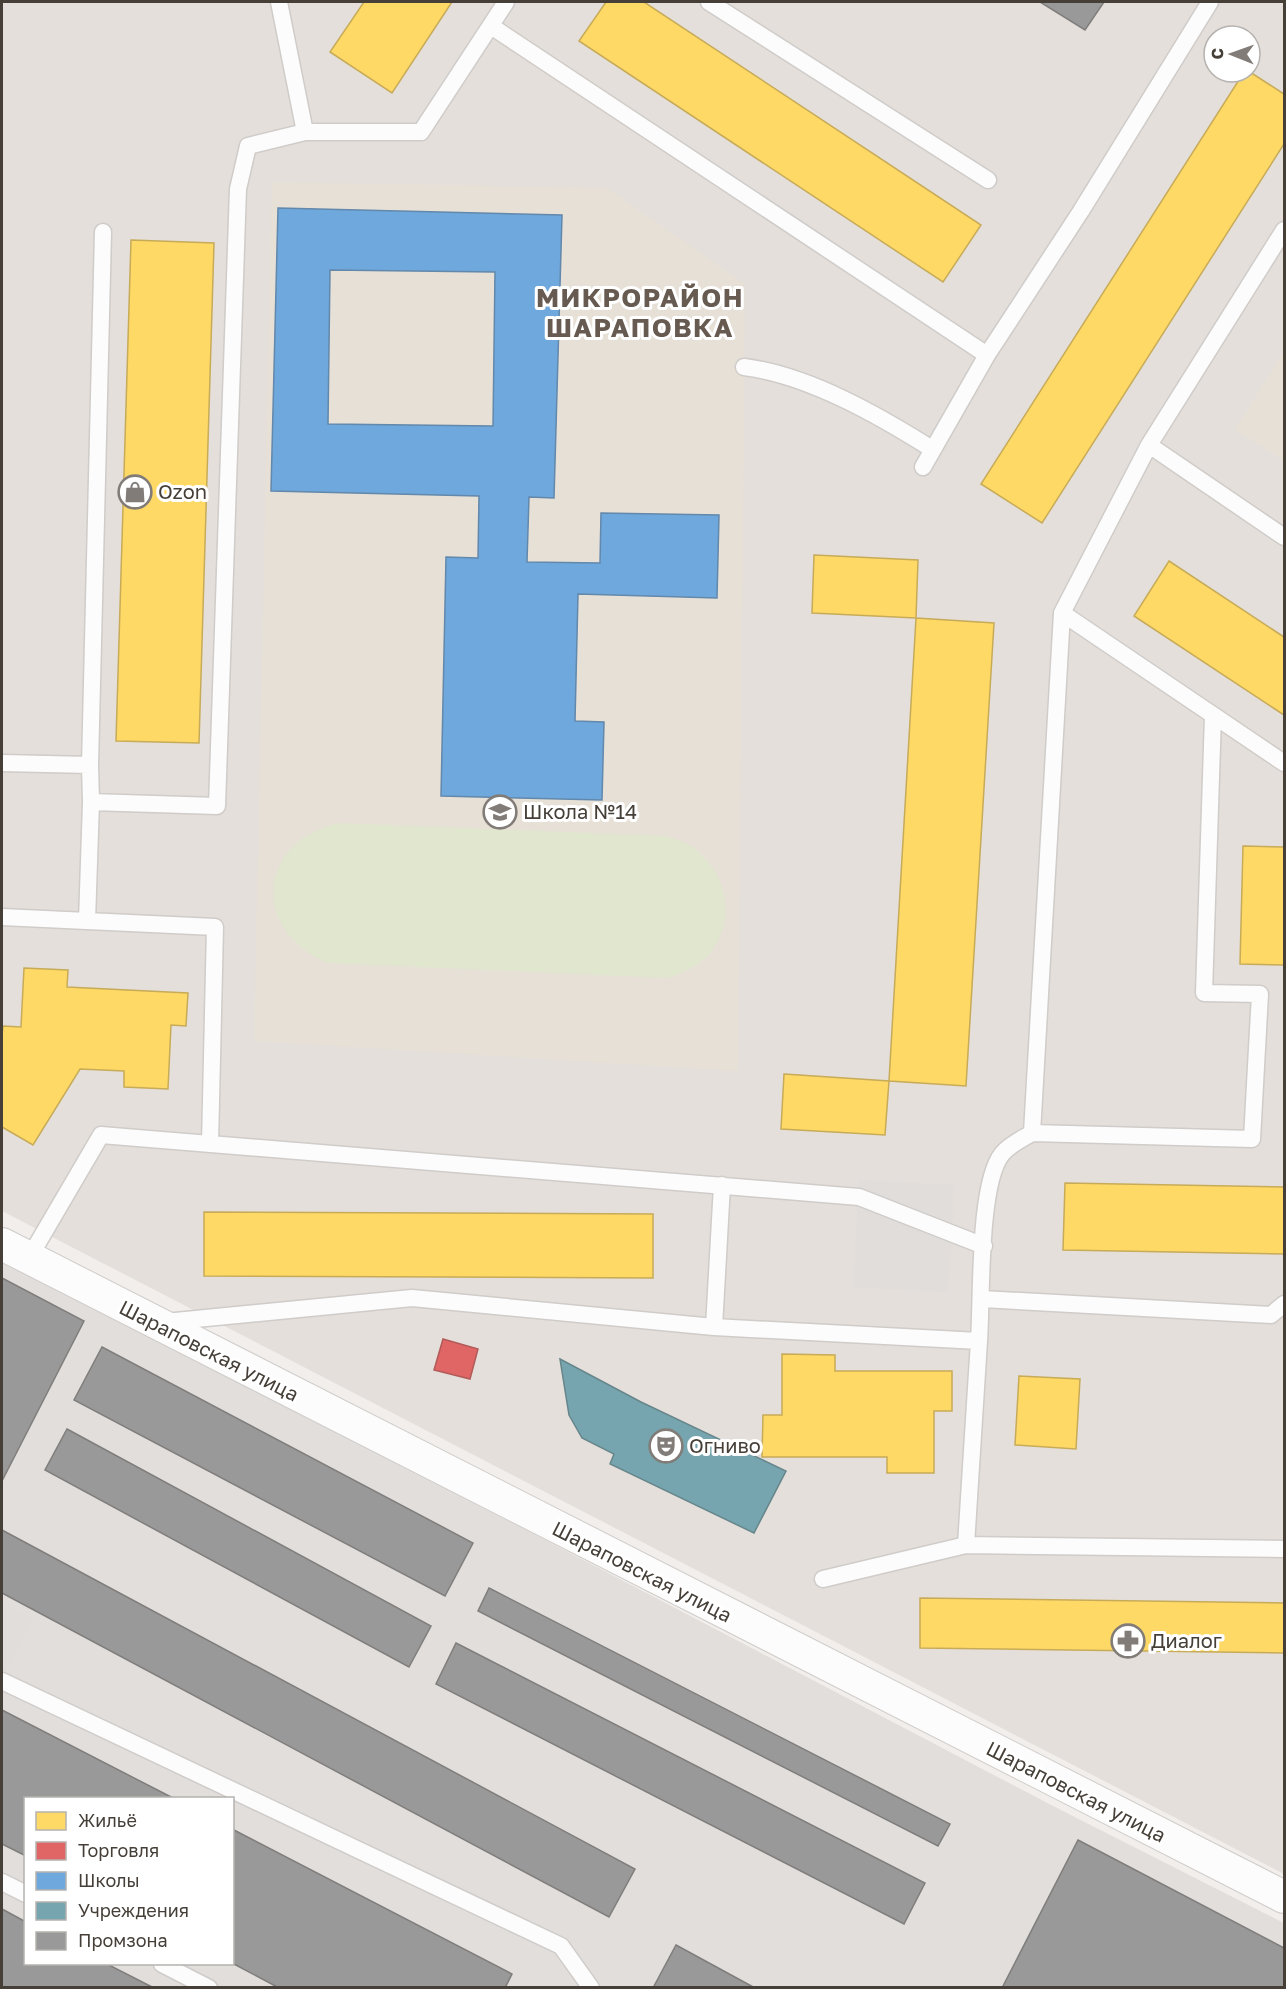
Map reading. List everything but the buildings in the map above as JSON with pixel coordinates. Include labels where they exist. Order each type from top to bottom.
[{"type":"street","name":"Шараповская улица","points":[[2,1244],[153,1323],[1284,1897]]},
{"type":"lane","points":[[279,2],[305,132]]},
{"type":"lane","points":[[91,802],[217,806],[238,189],[248,146],[305,132],[421,132],[506,2]]},
{"type":"lane","points":[[709,2],[988,180]]},
{"type":"lane","points":[[923,467],[987,355],[1210,2]]},
{"type":"lane","points":[[491,26],[987,355]]},
{"type":"lane","points":[[1032,1133],[1062,613],[1149,445],[1284,230]]},
{"type":"lane","points":[[87,921],[103,232]]},
{"type":"lane","points":[[744,367],[788,378],[833,396],[889,421],[932,449]]},
{"type":"lane","points":[[1149,445],[1284,537]]},
{"type":"lane","points":[[1062,613],[1284,763]]},
{"type":"lane","points":[[966,1545],[990,1179],[1002,1154],[1032,1133],[1252,1139],[1260,994],[1204,993],[1213,715]]},
{"type":"lane","points":[[2,763],[90,765]]},
{"type":"lane","points":[[2,917],[215,927],[210,1144]]},
{"type":"lane","points":[[29,1258],[101,1135],[859,1197],[984,1246]]},
{"type":"lane","points":[[714,1327],[722,1185]]},
{"type":"lane","points":[[153,1323],[412,1298],[714,1327],[979,1341]]},
{"type":"lane","points":[[982,1299],[1271,1315],[1284,1304]]},
{"type":"lane","points":[[823,1579],[966,1545],[1284,1549]]},
{"type":"lane","points":[[2,1681],[561,1946],[591,1988]]},
{"type":"lane","points":[[2,1882],[24,1893]]},
{"type":"lane","points":[[164,1965],[209,1988]]},
{"type":"shaded area","points":[[2,2],[1284,2],[1284,1874],[2,1211]]},
{"type":"shaded area","name":"Школа №14","points":[[272,182],[607,188],[745,284],[738,1071],[254,1041]]},
{"type":"shaded area","points":[[1284,352],[1284,461],[1235,429]]},
{"type":"shaded area","points":[[859,1180],[954,1185],[948,1292],[853,1287]]},
{"type":"shaded area","points":[[2,1261],[507,1520],[1053,1806],[1284,1923],[1284,1987],[2,1987]]},
{"type":"shaded area","points":[[2,1601],[33,1618],[2,1679]]},
{"type":"green space","points":[[339,823],[665,836],[691,846],[713,868],[724,895],[724,924],[719,938],[707,957],[691,968],[668,978],[328,963],[303,948],[285,930],[276,909],[274,888],[279,867],[292,848],[312,833]]},
{"type":"place","name":"Ozon","points":[[135,492]]},
{"type":"place","name":"Школа №14","points":[[500,812]]},
{"type":"place","name":"Огниво","points":[[666,1446]]},
{"type":"place","name":"Диалог","points":[[1128,1641]]},
{"type":"district","name":"МИКРОРАЙОН ШАРАПОВКА","points":[[640,313]]}]
